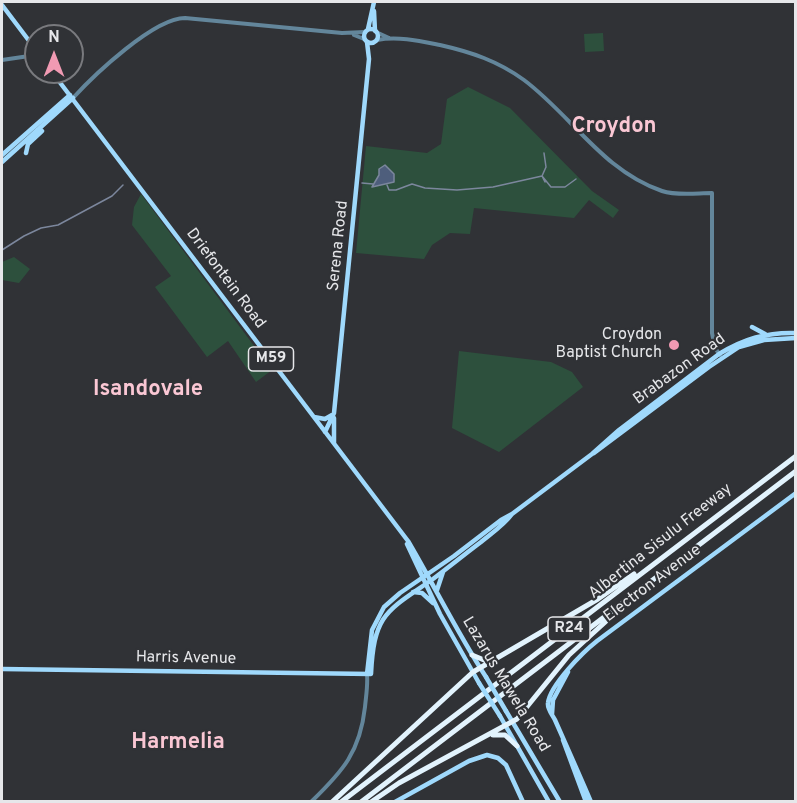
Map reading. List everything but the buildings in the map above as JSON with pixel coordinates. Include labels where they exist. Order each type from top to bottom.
[{"type":"highway","name":"Albertina Sisulu Freeway","points":[[341,801],[795,456]]},
{"type":"highway","name":"Albertina Sisulu Freeway","points":[[361,801],[795,471]]},
{"type":"highway","points":[[332,801],[473,672],[577,612],[646,568]]},
{"type":"highway","points":[[371,801],[522,715],[569,655],[639,590]]},
{"type":"highway","points":[[472,655],[485,661],[492,660]]},
{"type":"highway","points":[[484,738],[503,734],[517,746]]},
{"type":"main road","points":[[374,3],[367,31],[376,31]]},
{"type":"main road","points":[[366,40],[375,41],[374,3]]},
{"type":"main road","points":[[2,5],[24,34]]},
{"type":"main road","name":"Serena Road","points":[[367,31],[369,59]]},
{"type":"main road","name":"Serena Road","points":[[325,432],[334,414],[369,59],[375,41]]},
{"type":"main road","name":"M59","points":[[62,84],[72,97]]},
{"type":"main road","points":[[2,162],[44,126],[72,97]]},
{"type":"main road","points":[[2,155],[72,97]]},
{"type":"main road","name":"Driefontein Road","points":[[72,97],[408,541],[431,580]]},
{"type":"main road","points":[[63,108],[72,107],[81,111]]},
{"type":"main road","points":[[26,153],[28,146],[44,126]]},
{"type":"main road","points":[[752,327],[766,334]]},
{"type":"main road","name":"Brabazon Road","points":[[424,581],[428,574],[512,514],[592,454],[606,440],[741,341],[766,334],[795,333]]},
{"type":"main road","name":"Brabazon Road","points":[[721,356],[755,342],[795,339]]},
{"type":"main road","points":[[314,417],[325,419],[334,414],[334,444]]},
{"type":"main road","name":"Electron Avenue","points":[[588,801],[548,707],[548,700],[580,656],[597,641],[795,491]]},
{"type":"main road","name":"Brabazon Road","points":[[424,581],[431,580],[507,521],[512,514]]},
{"type":"main road","name":"Driefontein Road","points":[[402,534],[424,581]]},
{"type":"main road","points":[[437,591],[444,570]]},
{"type":"main road","name":"Lazarus Mawela Road","points":[[431,580],[472,655],[560,801]]},
{"type":"main road","points":[[369,676],[374,642],[385,615],[396,603],[424,581]]},
{"type":"main road","points":[[369,676],[372,630],[379,615],[391,600],[424,581]]},
{"type":"main road","name":"Lazarus Mawela Road","points":[[424,581],[473,672],[549,801]]},
{"type":"main road","points":[[413,591],[422,592],[435,604]]},
{"type":"main road","name":"Harris Avenue","points":[[2,669],[369,676]]},
{"type":"main road","points":[[395,801],[469,761],[487,755],[498,758],[506,765],[522,801]]},
{"type":"street","points":[[72,97],[142,37],[162,23],[173,19],[185,18],[342,33],[367,31]]},
{"type":"street","points":[[376,31],[390,38],[449,47],[488,59],[531,86],[605,157],[630,176],[665,192],[712,193],[712,333],[715,348],[721,356]]},
{"type":"street","points":[[342,33],[366,40]]},
{"type":"street","points":[[375,41],[390,38]]},
{"type":"street","points":[[2,60],[24,57]]},
{"type":"street","points":[[311,801],[336,777],[355,749],[360,736],[369,676]]},
{"type":"green space","points":[[603,33],[604,51],[585,52],[584,34]]},
{"type":"green space","points":[[468,87],[510,108],[592,191],[619,210],[613,218],[589,200],[574,218],[474,208],[470,234],[450,233],[432,245],[424,259],[356,253],[366,146],[427,153],[441,144],[447,99]]},
{"type":"green space","points":[[141,194],[272,370],[256,382],[228,341],[207,357],[155,287],[171,276],[132,225],[134,207]]},
{"type":"green space","points":[[14,257],[30,269],[19,283],[2,280],[2,262]]},
{"type":"green space","points":[[459,351],[551,362],[572,372],[583,387],[499,452],[452,428]]},
{"type":"water","points":[[385,165],[394,174],[394,182],[372,187],[379,175],[379,169]]},
{"type":"waterway","points":[[387,185],[389,190],[412,184],[425,188],[457,190],[493,187],[542,176],[546,167],[544,153]]},
{"type":"waterway","points":[[545,182],[542,176],[551,187],[565,187],[576,179]]},
{"type":"waterway","points":[[362,183],[373,184]]},
{"type":"waterway","points":[[2,250],[24,236],[41,228],[58,225],[112,196],[123,185]]},
{"type":"place","name":"Croydon Baptist Church","points":[[674,345]]},
{"type":"district","name":"Croydon","points":[[614,128]]},
{"type":"district","name":"Isandovale","points":[[148,391]]},
{"type":"district","name":"Harmelia","points":[[178,744]]}]
